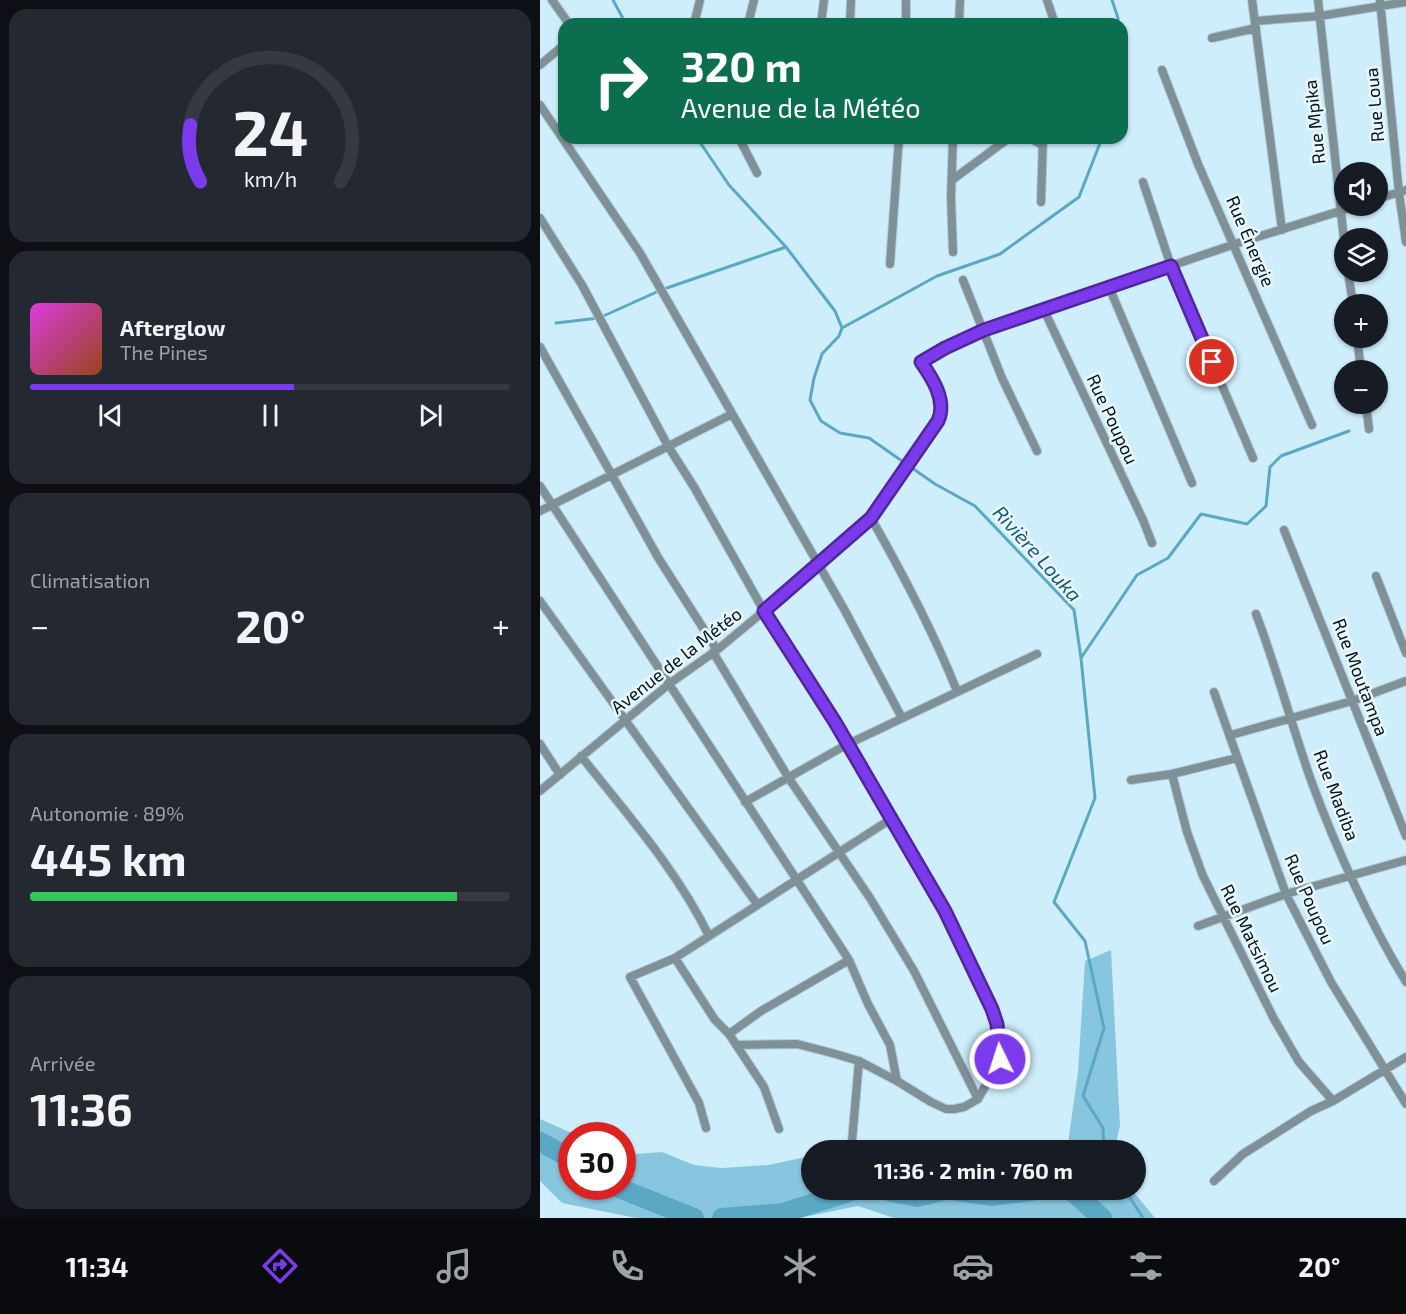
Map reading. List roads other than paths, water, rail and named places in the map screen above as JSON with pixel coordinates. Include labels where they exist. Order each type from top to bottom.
[{"type":"street","points":[[552,0],[565,18]]},
{"type":"street","points":[[696,18],[700,0]]},
{"type":"street","points":[[750,18],[754,0]]},
{"type":"street","points":[[822,18],[824,0]]},
{"type":"street","points":[[850,18],[851,0]]},
{"type":"street","points":[[906,0],[906,18]]},
{"type":"street","points":[[959,18],[960,0]]},
{"type":"street","points":[[1047,0],[1053,18]]},
{"type":"street","points":[[1252,0],[1282,230]]},
{"type":"street","name":"Rue Mpika","points":[[1318,0],[1335,162]]},
{"type":"street","points":[[1212,38],[1256,25],[1320,16],[1380,3],[1406,2]]},
{"type":"street","name":"Rue Loua","points":[[1380,3],[1406,242]]},
{"type":"street","points":[[540,65],[558,50]]},
{"type":"street","name":"Rue Énergie","points":[[1162,70],[1198,164],[1235,244],[1312,425]]},
{"type":"street","points":[[540,105],[558,132]]},
{"type":"street","points":[[566,144],[640,254],[818,564],[902,718]]},
{"type":"street","points":[[742,144],[757,172]]},
{"type":"street","points":[[890,264],[899,144]]},
{"type":"street","points":[[953,144],[953,252]]},
{"type":"street","points":[[952,180],[1001,144]]},
{"type":"street","points":[[1041,202],[1042,144]]},
{"type":"street","points":[[1143,182],[1171,266],[1253,459]]},
{"type":"street","points":[[984,330],[1334,212]]},
{"type":"street","points":[[540,218],[582,285],[668,446],[694,487],[764,611],[835,722],[846,745],[945,911],[992,1009],[997,1024],[1000,1059],[978,1099],[964,1107],[946,1109],[859,1061],[797,1044],[736,1045]]},
{"type":"street","points":[[963,280],[1002,378],[1037,451]]},
{"type":"street","points":[[1109,287],[1192,483]]},
{"type":"street","name":"Rue Poupou","points":[[1044,310],[1152,543]]},
{"type":"street","name":"Avenue de la Météo","points":[[540,791],[669,684],[715,651],[764,611],[871,518],[938,421],[941,413],[940,399],[921,362],[984,330]]},
{"type":"street","points":[[540,347],[660,559],[788,777],[870,898],[914,971],[978,1099]]},
{"type":"street","points":[[540,511],[732,414]]},
{"type":"street","points":[[1367,414],[1369,429]]},
{"type":"street","points":[[540,486],[849,960],[868,1004],[890,1045],[897,1081]]},
{"type":"street","points":[[871,518],[898,564],[938,642],[957,691]]},
{"type":"street","name":"Rue Moutampa","points":[[1284,530],[1406,836]]},
{"type":"street","points":[[1376,576],[1406,653]]},
{"type":"street","points":[[540,601],[757,904]]},
{"type":"street","name":"Rue Madiba","points":[[1256,614],[1272,655],[1313,784],[1351,874],[1392,958],[1406,981]]},
{"type":"street","points":[[745,802],[846,745],[1037,654]]},
{"type":"street","points":[[1231,735],[1352,701],[1406,681]]},
{"type":"street","name":"Rue Poupou","points":[[1214,692],[1286,894],[1331,982],[1406,1104]]},
{"type":"street","points":[[540,744],[560,775]]},
{"type":"street","points":[[580,756],[643,834],[683,889],[709,936]]},
{"type":"street","points":[[1131,780],[1172,774],[1237,758]]},
{"type":"street","name":"Rue Matsimou","points":[[1172,774],[1191,843],[1203,876],[1223,917],[1274,1019],[1299,1062],[1333,1101]]},
{"type":"street","points":[[706,1128],[699,1103],[630,977],[675,958],[891,819]]},
{"type":"street","points":[[1198,926],[1286,894],[1406,860]]},
{"type":"street","points":[[675,958],[715,1020],[729,1034],[764,1087],[779,1129]]},
{"type":"street","points":[[729,1034],[761,1011],[849,960]]},
{"type":"street","points":[[1214,1181],[1243,1154],[1311,1111],[1333,1101],[1406,1057]]},
{"type":"street","points":[[852,1140],[859,1061]]},
{"type":"waterway","name":"Rivière Louka","points":[[613,0],[623,18]]},
{"type":"waterway","points":[[1112,0],[1118,18]]},
{"type":"waterway","name":"Rivière Louka","points":[[701,144],[729,185],[786,247],[835,311],[842,328],[839,336],[822,354],[810,400],[821,421],[840,433],[869,438],[935,484],[975,506],[1074,610],[1095,798],[1054,902],[1085,941],[1104,1028],[1083,1096],[1103,1128],[1104,1140]]},
{"type":"waterway","points":[[842,328],[937,276],[1000,254],[1079,197],[1100,144]]},
{"type":"waterway","points":[[556,323],[599,318],[661,290],[786,247]]},
{"type":"waterway","points":[[1081,658],[1137,575],[1168,558],[1201,514],[1247,524],[1266,506],[1270,467],[1281,456],[1349,431]]},
{"type":"waterway","points":[[540,1142],[558,1152]]},
{"type":"waterway","points":[[636,1195],[694,1218]]},
{"type":"waterway","points":[[722,1218],[783,1213],[824,1200]]},
{"type":"waterway","points":[[1082,1200],[1102,1218]]},
{"type":"waterway","name":"Rivière Louka","points":[[1131,1200],[1143,1218]]}]
